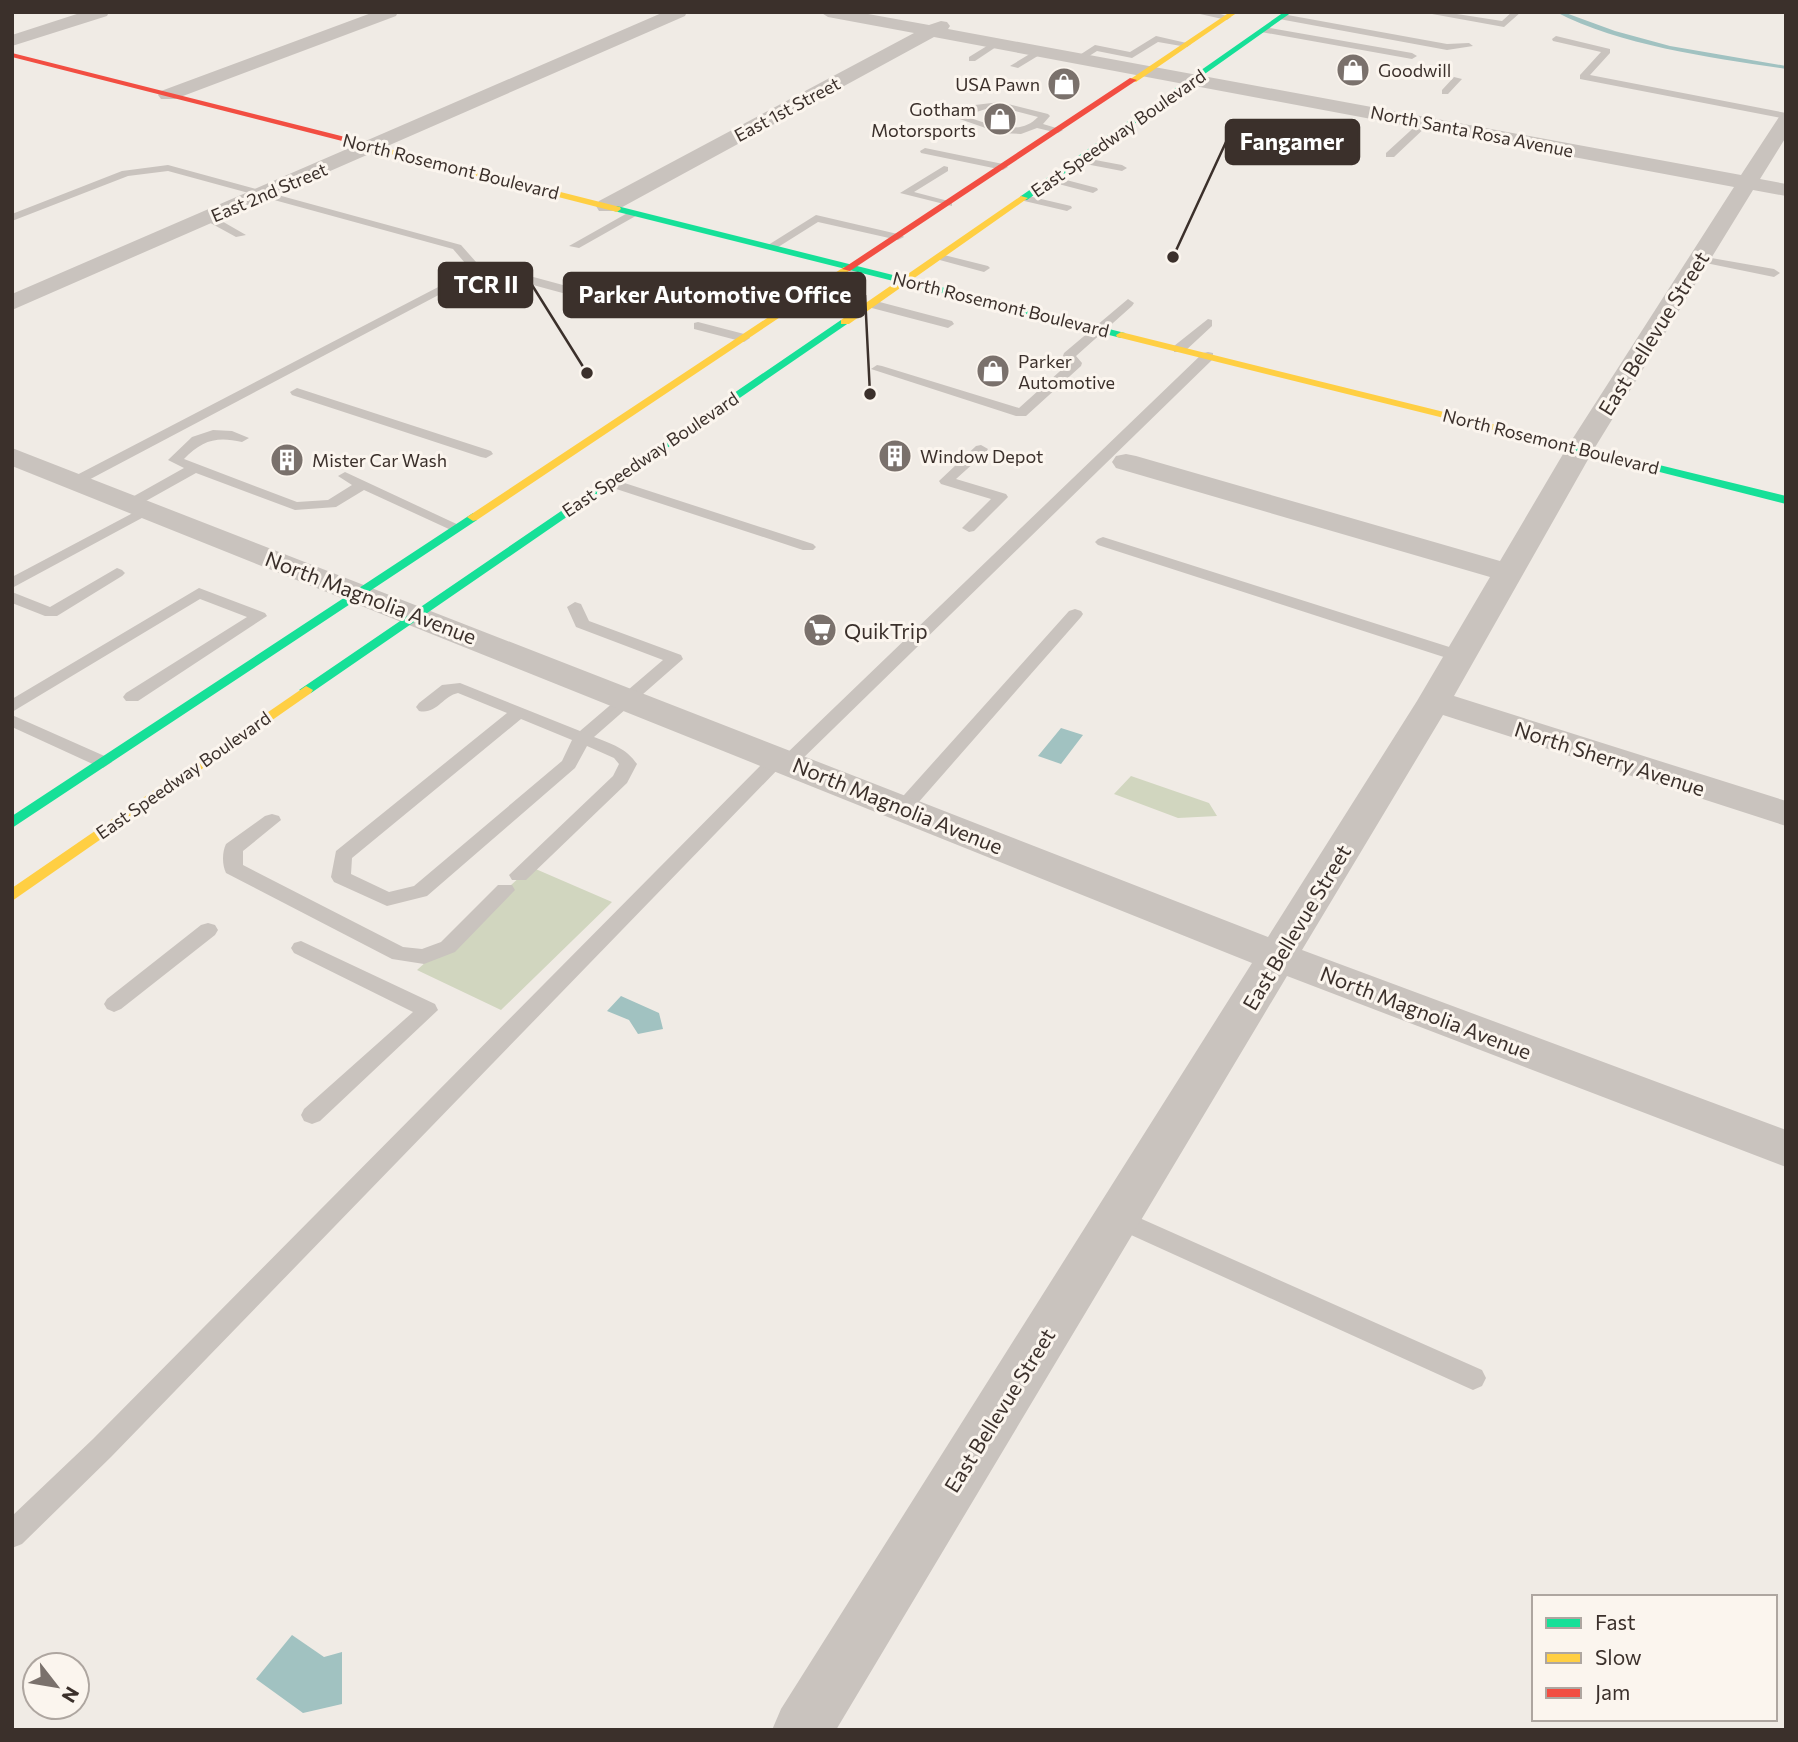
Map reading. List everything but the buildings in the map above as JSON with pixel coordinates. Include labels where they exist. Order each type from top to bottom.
[{"type":"main road","name":"East Speedway Boulevard","points":[[12,823],[948,204],[1147,71],[1190,37],[1231,15]]},
{"type":"main road","name":"East Speedway Boulevard","points":[[12,895],[414,614],[906,281],[1194,79],[1262,37],[1285,15]]},
{"type":"main road","name":"North Rosemont Boulevard","points":[[12,55],[1786,500]]},
{"type":"street","points":[[12,41],[101,12]]},
{"type":"street","points":[[169,95],[390,12]]},
{"type":"street","name":"East 2nd Street","points":[[12,303],[678,12]]},
{"type":"street","name":"North Santa Rosa Avenue","points":[[828,12],[1767,187]]},
{"type":"street","name":"East 1st Street","points":[[607,206],[956,19]]},
{"type":"street","name":"East Bellevue Street","points":[[802,1730],[1434,701],[1580,449],[1700,259],[1767,187],[1785,124]]},
{"type":"street","name":"North Magnolia Avenue","points":[[12,456],[1278,957],[1786,1149]]},
{"type":"street","points":[[1126,462],[1509,573]]},
{"type":"street","name":"North Sherry Avenue","points":[[1434,701],[1786,814]]},
{"type":"lane","points":[[1195,12],[1231,15]]},
{"type":"lane","points":[[1425,12],[1504,24],[1517,12]]},
{"type":"lane","points":[[1285,15],[1447,47],[1469,46]]},
{"type":"lane","points":[[1080,58],[1095,48],[1132,55],[1156,38],[1190,37]]},
{"type":"lane","points":[[1262,37],[1412,56]]},
{"type":"lane","points":[[1556,39],[1607,51],[1580,80],[1785,124]]},
{"type":"lane","points":[[972,58],[998,43]]},
{"type":"lane","points":[[1015,66],[1041,51]]},
{"type":"lane","points":[[1444,92],[1457,79]]},
{"type":"lane","points":[[1036,125],[1045,116],[1010,106],[974,105],[956,116],[1000,130],[1021,131],[1036,125],[1058,130]]},
{"type":"lane","points":[[1390,155],[1425,122]]},
{"type":"lane","points":[[925,151],[1003,167]]},
{"type":"lane","points":[[1079,160],[1122,168]]},
{"type":"lane","points":[[12,218],[127,173],[154,168],[176,169],[267,192],[457,247],[478,271],[76,481]]},
{"type":"lane","points":[[944,169],[905,193],[948,204]]},
{"type":"lane","points":[[1051,179],[1093,190]]},
{"type":"lane","points":[[1024,198],[1067,208]]},
{"type":"lane","points":[[575,246],[635,213]]},
{"type":"lane","points":[[209,218],[240,235]]},
{"type":"lane","points":[[771,247],[816,218],[898,237]]},
{"type":"lane","points":[[940,257],[984,268]]},
{"type":"lane","points":[[1700,259],[1774,273]]},
{"type":"lane","points":[[515,276],[592,297]]},
{"type":"lane","points":[[738,300],[785,312]]},
{"type":"lane","points":[[877,369],[1021,413],[1076,363],[1069,356],[1128,303]]},
{"type":"lane","points":[[872,304],[948,324]]},
{"type":"lane","points":[[1179,349],[1208,323]]},
{"type":"lane","points":[[698,326],[744,338]]},
{"type":"lane","points":[[12,1535],[102,1448],[784,760],[1208,356]]},
{"type":"lane","points":[[297,392],[486,454]]},
{"type":"lane","points":[[242,438],[227,433],[212,433],[199,438],[175,460],[295,506],[331,504],[363,484]]},
{"type":"lane","points":[[969,528],[1001,497],[946,481],[981,449]]},
{"type":"lane","points":[[12,583],[140,506],[195,468]]},
{"type":"lane","points":[[345,476],[456,527]]},
{"type":"lane","points":[[609,482],[808,547]]},
{"type":"lane","points":[[1103,542],[1459,656]]},
{"type":"lane","points":[[12,597],[51,613],[117,573]]},
{"type":"lane","points":[[12,707],[200,593],[259,616],[132,697]]},
{"type":"lane","points":[[519,712],[343,856],[341,877],[387,899],[420,891],[569,764],[582,738],[675,659],[582,624],[575,607]]},
{"type":"lane","points":[[903,808],[1075,614]]},
{"type":"lane","points":[[425,707],[448,689],[460,688],[620,754],[628,764],[621,779],[519,875]]},
{"type":"lane","points":[[12,720],[103,762]]},
{"type":"lane","points":[[272,820],[233,849],[233,868],[399,954],[424,957],[448,947],[505,890]]},
{"type":"lane","points":[[114,1004],[208,930]]},
{"type":"lane","points":[[301,948],[428,1010],[312,1115]]},
{"type":"lane","points":[[1117,1218],[1472,1378]]},
{"type":"green space","points":[[1131,776],[1209,803],[1217,816],[1178,818],[1114,794]]},
{"type":"green space","points":[[531,867],[612,902],[501,1010],[417,970]]},
{"type":"water","points":[[1061,728],[1083,735],[1061,764],[1038,756]]},
{"type":"water","points":[[621,996],[659,1013],[663,1029],[638,1034],[629,1020],[607,1011]]},
{"type":"water","points":[[292,1635],[324,1657],[342,1652],[342,1704],[303,1713],[256,1679]]},
{"type":"waterway","points":[[1558,12],[1642,40],[1786,68]]},
{"type":"traffic: fast","points":[[1024,198],[1289,12]]},
{"type":"traffic: fast","points":[[617,209],[1121,335]]},
{"type":"traffic: fast","points":[[306,690],[845,322]]},
{"type":"traffic: fast","points":[[1557,443],[1786,500]]},
{"type":"traffic: fast","points":[[12,823],[473,517]]},
{"type":"traffic: slow","points":[[1133,80],[1235,12]]},
{"type":"traffic: slow","points":[[346,140],[617,209]]},
{"type":"traffic: slow","points":[[845,322],[1024,198]]},
{"type":"traffic: slow","points":[[473,517],[847,269]]},
{"type":"traffic: slow","points":[[1121,335],[1557,443]]},
{"type":"traffic: slow","points":[[12,896],[306,690]]},
{"type":"traffic: jam","points":[[12,55],[346,140]]},
{"type":"traffic: jam","points":[[847,269],[1133,80]]},
{"type":"place","name":"Goodwill","points":[[1353,70]]},
{"type":"place","name":"USA Pawn","points":[[1064,84]]},
{"type":"place","name":"Gotham Motorsports","points":[[1000,119]]},
{"type":"place","name":"Fangamer","points":[[1173,257]]},
{"type":"place","name":"Parker Automotive","points":[[993,371]]},
{"type":"place","name":"TCR II","points":[[587,373]]},
{"type":"place","name":"Parker Automotive Office","points":[[870,394]]},
{"type":"place","name":"Window Depot","points":[[895,456]]},
{"type":"place","name":"Mister Car Wash","points":[[287,460]]},
{"type":"place","name":"QuikTrip","points":[[820,630]]}]
